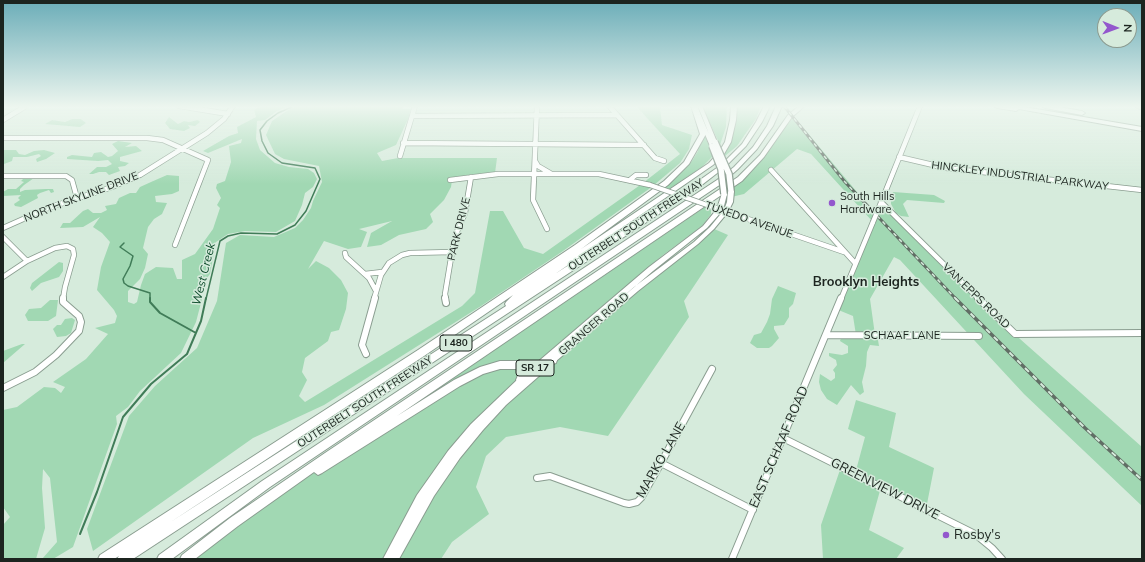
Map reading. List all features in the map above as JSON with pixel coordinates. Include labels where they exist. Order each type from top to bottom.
[{"type":"highway","points":[[104,559],[421,353],[601,231],[678,173],[688,161],[701,139],[703,132]]},
{"type":"highway","points":[[503,312],[517,296],[703,170],[722,153],[728,142],[730,132]]},
{"type":"highway","name":"OUTERBELT SOUTH FREEWAY","points":[[124,559],[692,189],[719,169],[753,132]]},
{"type":"highway","name":"OUTERBELT SOUTH FREEWAY","points":[[163,559],[266,484],[719,182],[736,168],[755,148],[766,132]]},
{"type":"highway","points":[[186,559],[234,522],[329,456],[740,179],[762,156],[779,132]]},
{"type":"highway","points":[[701,139],[712,143]]},
{"type":"highway","points":[[234,522],[468,376],[496,366],[517,364],[539,365],[552,360]]},
{"type":"highway","points":[[517,364],[523,369],[524,373],[521,380]]},
{"type":"main road","name":"GRANGER ROAD","points":[[395,559],[422,509],[444,474],[467,443],[504,403],[636,289],[696,243],[716,224],[730,202],[731,191],[729,174],[707,132]]},
{"type":"main road","name":"GRANGER ROAD","points":[[387,559],[420,498],[451,453],[489,410],[521,380],[651,269],[723,211],[724,194],[721,169],[709,132]]},
{"type":"street","name":"NORTH SKYLINE DRIVE","points":[[3,228],[27,216],[140,175],[209,132]]},
{"type":"street","points":[[400,156],[407,132]]},
{"type":"street","points":[[535,132],[533,200],[537,211],[548,229]]},
{"type":"street","points":[[633,132],[655,158],[664,162]]},
{"type":"street","name":"EAST SCHAAF ROAD","points":[[732,559],[909,132]]},
{"type":"street","points":[[3,138],[147,138],[163,140],[184,148],[208,160],[175,245]]},
{"type":"street","points":[[403,144],[644,145]]},
{"type":"street","name":"HINCKLEY INDUSTRIAL PARKWAY","points":[[899,156],[946,168],[1142,190]]},
{"type":"street","points":[[535,159],[538,166],[557,174]]},
{"type":"street","points":[[771,170],[855,263]]},
{"type":"street","name":"TUXEDO AVENUE","points":[[450,180],[498,174],[599,174],[631,179],[844,252]]},
{"type":"street","name":"TUXEDO AVENUE","points":[[631,179],[636,175],[646,175]]},
{"type":"street","points":[[3,176],[66,176],[72,180],[77,198]]},
{"type":"street","name":"PARK DRIVE","points":[[446,304],[445,294],[452,252],[456,234],[465,212],[471,177]]},
{"type":"street","name":"VAN EPPS ROAD","points":[[881,202],[1015,334],[1142,333]]},
{"type":"street","points":[[3,237],[28,261]]},
{"type":"street","points":[[3,277],[28,261],[55,248],[67,246],[74,249],[74,255],[65,287],[63,302],[79,316],[81,322],[80,331],[56,355],[35,372],[3,388]]},
{"type":"street","points":[[366,354],[362,345],[382,272],[389,263],[402,255],[419,252],[452,252]]},
{"type":"street","points":[[345,253],[346,257],[365,274],[373,284],[376,292]]},
{"type":"street","points":[[365,274],[382,272]]},
{"type":"street","name":"SCHAAF LANE","points":[[826,335],[979,336]]},
{"type":"street","name":"MARKO LANE","points":[[537,478],[550,476],[629,504],[637,502],[641,498],[662,463],[712,369]]},
{"type":"street","name":"GREENVIEW DRIVE","points":[[783,438],[975,534],[992,548],[1002,559]]},
{"type":"street","points":[[662,463],[753,510]]},
{"type":"green space","points":[[256,132],[256,139],[260,150],[275,163],[289,167],[308,169],[314,173],[317,179],[313,187],[305,193],[302,205],[295,221],[276,232],[245,231],[228,234],[216,242],[210,274],[198,290],[202,299],[196,322],[181,353],[140,391],[128,407],[116,416],[117,424],[73,547],[53,559],[42,559],[57,542],[50,478],[43,469],[42,488],[45,528],[36,559],[3,559],[3,525],[10,517],[3,507],[3,410],[17,407],[44,387],[55,388],[61,393],[65,387],[53,382],[86,359],[108,334],[95,328],[115,323],[117,316],[114,310],[97,290],[101,267],[110,242],[102,233],[93,227],[100,217],[83,227],[60,228],[63,223],[70,223],[83,211],[88,209],[93,213],[101,213],[107,210],[105,206],[116,204],[119,198],[130,193],[136,193],[140,187],[167,175],[179,176],[179,191],[172,194],[155,196],[156,202],[167,203],[162,214],[154,219],[148,227],[143,248],[148,254],[145,268],[140,279],[128,291],[128,302],[134,304],[137,302],[145,274],[156,267],[173,268],[177,279],[182,279],[182,260],[195,254],[213,229],[220,208],[217,205],[221,198],[216,188],[217,184],[225,181],[231,162],[229,146],[241,143],[242,139],[208,153],[203,151],[229,136],[238,133]]},
{"type":"green space","points":[[267,132],[402,132],[396,145],[377,153],[382,161],[398,158],[497,158],[495,173],[452,180],[451,187],[444,200],[430,214],[433,222],[426,229],[399,235],[381,245],[367,247],[371,233],[392,221],[359,229],[367,232],[361,247],[348,249],[324,241],[308,269],[316,261],[329,268],[341,280],[348,293],[346,309],[339,330],[331,332],[328,341],[305,358],[302,372],[307,380],[299,396],[305,402],[462,306],[475,293],[490,211],[503,211],[524,248],[543,254],[643,183],[680,154],[660,132],[684,132],[692,135],[689,149],[680,163],[653,186],[563,251],[481,306],[324,405],[253,438],[93,551],[87,529],[129,416],[155,386],[197,348],[217,301],[226,243],[240,235],[274,237],[295,228],[303,220],[311,208],[322,182],[319,166],[284,159],[275,154],[266,135]]},
{"type":"green space","points":[[699,132],[703,132],[713,156],[702,167],[669,189],[664,187],[674,180],[692,161],[698,151]]},
{"type":"green space","points":[[714,132],[724,132],[720,145]]},
{"type":"green space","points":[[730,132],[747,132],[737,146],[725,156],[723,153]]},
{"type":"green space","points":[[778,132],[807,132],[876,215],[881,202],[1011,331],[1142,447],[1142,506],[1024,394],[900,260],[894,257],[870,299],[875,335],[856,335],[853,316],[836,309],[873,222],[811,154],[797,149],[744,194],[731,197],[732,188],[750,169]]},
{"type":"green space","points":[[118,141],[132,143],[125,147],[136,146],[142,151],[120,157],[120,161],[129,163],[125,166],[118,167],[120,171],[109,175],[106,172],[89,174],[97,167],[106,167],[112,164],[108,160],[98,161],[67,159],[67,157],[72,155],[92,157],[94,153],[101,152],[108,157],[112,156],[118,151],[112,144]]},
{"type":"green space","points":[[3,150],[16,150],[19,154],[25,155],[34,151],[44,150],[55,153],[46,159],[37,162],[36,159],[41,156],[39,154],[27,157],[13,157],[12,161],[4,164]]},
{"type":"green space","points":[[24,178],[34,178],[20,189],[20,192],[25,190],[53,189],[54,192],[51,193],[49,190],[40,193],[37,195],[38,198],[21,207],[15,206],[14,204],[20,200],[18,198],[21,195],[3,196],[3,192],[8,189],[16,189],[24,182],[21,181]]},
{"type":"green space","points":[[893,192],[934,195],[945,201],[944,203],[907,200],[903,204],[909,217],[901,216],[896,213],[891,204]]},
{"type":"green space","points":[[705,207],[711,210],[711,214],[702,226],[663,255],[537,362],[503,362],[400,416],[396,416]]},
{"type":"green space","points":[[712,228],[728,235],[684,301],[689,317],[608,436],[560,427],[506,437],[486,456],[476,487],[489,514],[452,542],[441,559],[395,559],[431,493],[504,403]]},
{"type":"green space","points":[[59,262],[63,263],[63,271],[59,277],[41,283],[32,291],[30,288],[32,283]]},
{"type":"green space","points":[[778,286],[796,293],[793,304],[789,308],[789,317],[784,325],[774,326],[779,338],[772,346],[769,348],[757,348],[750,343],[754,335],[761,333],[767,322],[770,314],[772,299]]},
{"type":"green space","points":[[50,300],[58,300],[56,316],[48,321],[28,321],[25,315],[29,309],[41,308]]},
{"type":"green space","points":[[72,318],[75,320],[71,333],[66,336],[57,337],[53,329],[57,325],[61,325],[65,319]]},
{"type":"green space","points":[[841,338],[874,338],[878,340],[879,346],[870,345],[867,352],[866,366],[862,382],[864,392],[860,395],[851,385],[837,405],[827,399],[821,390],[819,382],[820,374],[831,381],[835,378],[835,373],[833,370],[837,365],[836,360],[829,356],[829,353],[842,355],[848,353],[848,346],[840,341]]},
{"type":"green space","points":[[25,344],[3,363],[3,351]]},
{"type":"green space","points":[[514,364],[524,373],[502,397],[387,559],[186,559],[304,478],[468,376]]},
{"type":"green space","points":[[856,400],[896,413],[889,447],[934,468],[926,509],[881,487],[869,530],[904,548],[896,559],[823,559],[821,525],[841,467],[855,474],[865,437],[848,429]]},
{"type":"waterway","name":"West Creek","points":[[206,299],[220,241],[228,236],[241,233],[277,234],[295,225],[306,211],[320,179],[315,168],[282,163],[268,153],[262,141],[260,132]]},
{"type":"waterway","points":[[124,243],[120,247],[133,256],[130,266],[123,279],[124,283],[128,286],[150,293],[150,302],[160,313],[196,333]]},
{"type":"waterway","name":"West Creek","points":[[196,333],[201,321],[206,298]]},
{"type":"waterway","name":"West Creek","points":[[80,534],[97,492],[123,417],[151,384],[187,354],[196,333]]},
{"type":"railway","points":[[805,132],[845,182],[956,299]]},
{"type":"railway","points":[[956,299],[1085,428],[1142,480]]},
{"type":"place","name":"South Hills Hardware","points":[[832,203]]},
{"type":"place","name":"Rosby's","points":[[946,535]]},
{"type":"district","name":"Brooklyn Heights","points":[[866,282]]}]
